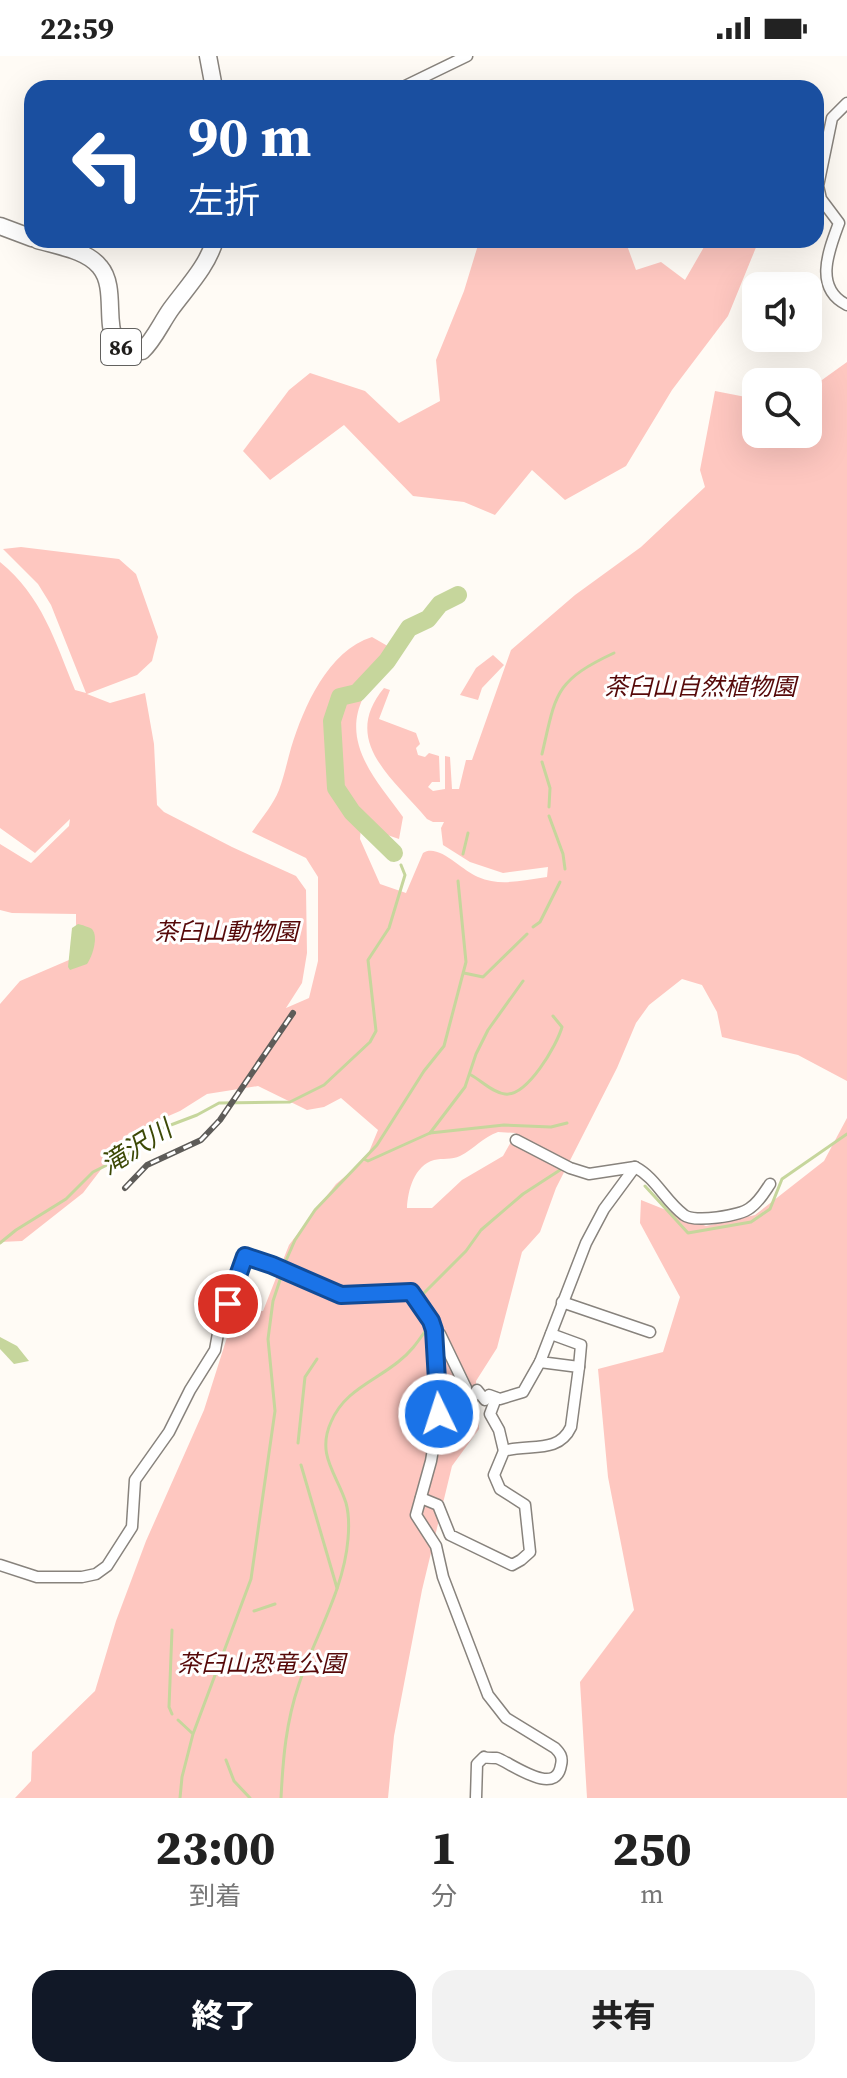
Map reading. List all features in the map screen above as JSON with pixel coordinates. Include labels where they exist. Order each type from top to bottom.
[{"type":"main road","points":[[208,56],[212,80]]},
{"type":"main road","name":"86","points":[[0,226],[24,235]]},
{"type":"main road","name":"86","points":[[60,248],[87,257],[100,267],[109,289],[112,337],[117,345],[132,352],[142,351],[147,346],[205,264],[212,248]]},
{"type":"street","points":[[418,80],[467,56]]},
{"type":"street","points":[[824,157],[832,118],[847,103]]},
{"type":"street","points":[[824,203],[839,223],[825,278],[829,288],[847,305]]},
{"type":"street","points":[[516,1140],[570,1168],[589,1174],[635,1167],[654,1181],[685,1217],[732,1216],[748,1211],[770,1184]]},
{"type":"street","points":[[434,1330],[440,1334],[466,1388],[464,1402],[470,1402],[477,1390],[485,1400],[489,1395],[508,1399],[523,1392],[540,1362],[586,1243],[604,1209],[635,1167]]},
{"type":"street","points":[[0,1565],[37,1577],[82,1577],[96,1574],[107,1566],[132,1527],[135,1480],[169,1432],[215,1350],[219,1328],[245,1256],[341,1295],[411,1292],[434,1330],[439,1414],[431,1461],[416,1515],[436,1546],[443,1577],[488,1695],[506,1718],[555,1748],[562,1761],[556,1775],[545,1780],[532,1777],[496,1758],[484,1757],[477,1764],[476,1798]]},
{"type":"street","points":[[562,1302],[650,1332]]},
{"type":"street","points":[[504,1451],[545,1448],[558,1443],[571,1427],[581,1345],[551,1334]]},
{"type":"street","points":[[540,1362],[579,1367]]},
{"type":"street","points":[[421,1498],[438,1505],[450,1535],[512,1565],[530,1552],[525,1505],[500,1489],[494,1475],[504,1451],[499,1430],[490,1414],[496,1398]]},
{"type":"green space","points":[[477,248],[628,248],[636,270],[661,262],[685,280],[703,248],[756,248],[746,272],[742,272],[742,282],[728,316],[672,390],[626,466],[565,500],[532,470],[495,515],[464,502],[413,496],[344,425],[270,480],[243,451],[289,390],[310,373],[365,391],[399,423],[440,401],[436,360],[464,291]]},
{"type":"green space","points":[[847,362],[847,1081],[798,1055],[722,1037],[717,1012],[702,985],[682,979],[649,1005],[636,1023],[617,1068],[556,1188],[540,1232],[522,1252],[497,1348],[476,1381],[479,1429],[452,1466],[422,1590],[394,1736],[388,1798],[15,1798],[31,1781],[32,1752],[95,1691],[116,1621],[146,1541],[204,1410],[235,1312],[263,1311],[289,1245],[336,1184],[366,1159],[378,1130],[341,1098],[324,1107],[307,1110],[258,1086],[207,1094],[180,1111],[129,1133],[83,1193],[22,1241],[0,1242],[0,1004],[20,981],[76,957],[76,914],[0,910],[0,844],[31,863],[69,826],[70,819],[35,853],[0,828],[0,562],[27,589],[46,620],[75,690],[86,693],[51,605],[38,584],[3,549],[21,547],[119,559],[136,574],[158,637],[152,661],[137,675],[87,694],[110,703],[145,693],[154,744],[157,805],[164,812],[232,847],[296,876],[306,890],[307,953],[302,983],[286,1008],[309,998],[318,961],[318,877],[306,858],[252,832],[276,796],[303,715],[330,667],[356,644],[372,637],[398,652],[370,686],[357,715],[356,731],[365,761],[403,817],[399,839],[361,826],[360,839],[380,884],[406,893],[423,853],[429,851],[443,855],[472,874],[495,882],[547,877],[548,867],[503,873],[470,862],[443,845],[441,828],[444,822],[427,819],[376,758],[369,742],[367,725],[372,707],[384,688],[390,690],[379,719],[416,733],[420,744],[416,748],[418,755],[425,757],[429,753],[439,756],[440,782],[432,782],[428,787],[433,791],[445,789],[445,756],[450,757],[452,789],[459,789],[466,760],[472,760],[511,650],[575,595],[641,547],[705,487],[700,470],[715,391],[742,396],[742,448],[822,448],[822,380]],"holes":[[[498,1132],[516,1133],[503,1156],[462,1180],[432,1208],[407,1208],[413,1180],[427,1163],[460,1156]]]},
{"type":"green space","points":[[493,655],[504,665],[482,688],[478,700],[460,695],[476,668]]},
{"type":"green space","points":[[847,1118],[847,1798],[587,1798],[580,1682],[634,1610],[608,1477],[598,1369],[663,1352],[680,1297],[640,1223],[641,1200],[706,1226],[755,1215],[824,1161]]},
{"type":"shaded area","points":[[78,924],[92,929],[94,947],[87,964],[70,970],[72,928]]},
{"type":"shaded area","points":[[0,1337],[17,1346],[29,1361],[14,1364],[0,1349]]},
{"type":"waterway","name":"滝沢川","points":[[394,853],[352,812],[336,788],[332,721],[340,697],[357,693],[387,661],[409,628],[428,619],[440,604],[458,595]]},
{"type":"waterway","points":[[542,754],[555,703],[561,692],[579,672],[614,653]]},
{"type":"waterway","points":[[542,762],[550,788],[549,807]]},
{"type":"waterway","points":[[549,816],[563,854],[565,869]]},
{"type":"waterway","points":[[463,854],[468,833]]},
{"type":"waterway","name":"滝沢川","points":[[0,1243],[66,1199],[93,1172],[129,1154],[155,1131],[219,1103],[290,1102],[324,1085],[370,1042],[376,1031],[368,960],[389,928],[405,875],[401,865]]},
{"type":"waterway","points":[[284,1265],[295,1240],[315,1210],[377,1145],[424,1071],[444,1046],[466,962],[458,881]]},
{"type":"waterway","points":[[533,927],[540,922],[560,882]]},
{"type":"waterway","points":[[464,973],[483,977],[527,934]]},
{"type":"waterway","points":[[430,1133],[465,1087],[488,1030],[523,981]]},
{"type":"waterway","points":[[471,1075],[501,1093],[514,1093],[531,1079],[548,1057],[562,1027],[553,1016]]},
{"type":"waterway","points":[[364,1159],[368,1161],[430,1133],[504,1125],[551,1127],[567,1123]]},
{"type":"waterway","points":[[645,1186],[688,1233],[751,1222],[770,1209],[782,1179],[847,1134]]},
{"type":"waterway","points":[[423,1294],[466,1251],[481,1230],[523,1194],[560,1170]]},
{"type":"waterway","points":[[180,1798],[193,1734],[251,1579],[275,1411],[268,1339],[273,1301],[282,1274]]},
{"type":"waterway","points":[[281,1798],[291,1712],[335,1595],[348,1539],[347,1507],[327,1454],[327,1434],[343,1402],[402,1359],[426,1330]]},
{"type":"waterway","points":[[298,1443],[305,1377],[317,1359]]},
{"type":"waterway","points":[[301,1465],[337,1588]]},
{"type":"waterway","points":[[254,1611],[275,1604]]},
{"type":"waterway","points":[[172,1630],[169,1707],[172,1714]]},
{"type":"waterway","points":[[178,1720],[192,1733]]},
{"type":"waterway","points":[[226,1760],[234,1781],[250,1798]]},
{"type":"railway","points":[[125,1188],[147,1165],[201,1140],[220,1120],[293,1013]]},
{"type":"route","points":[[228,1304],[245,1256],[341,1295],[411,1292],[434,1330],[439,1414]]},
{"type":"park label","name":"茶臼山自然植物園","points":[[700,686]]},
{"type":"park label","name":"茶臼山動物園","points":[[226,931]]},
{"type":"park label","name":"茶臼山恐竜公園","points":[[261,1663]]}]
